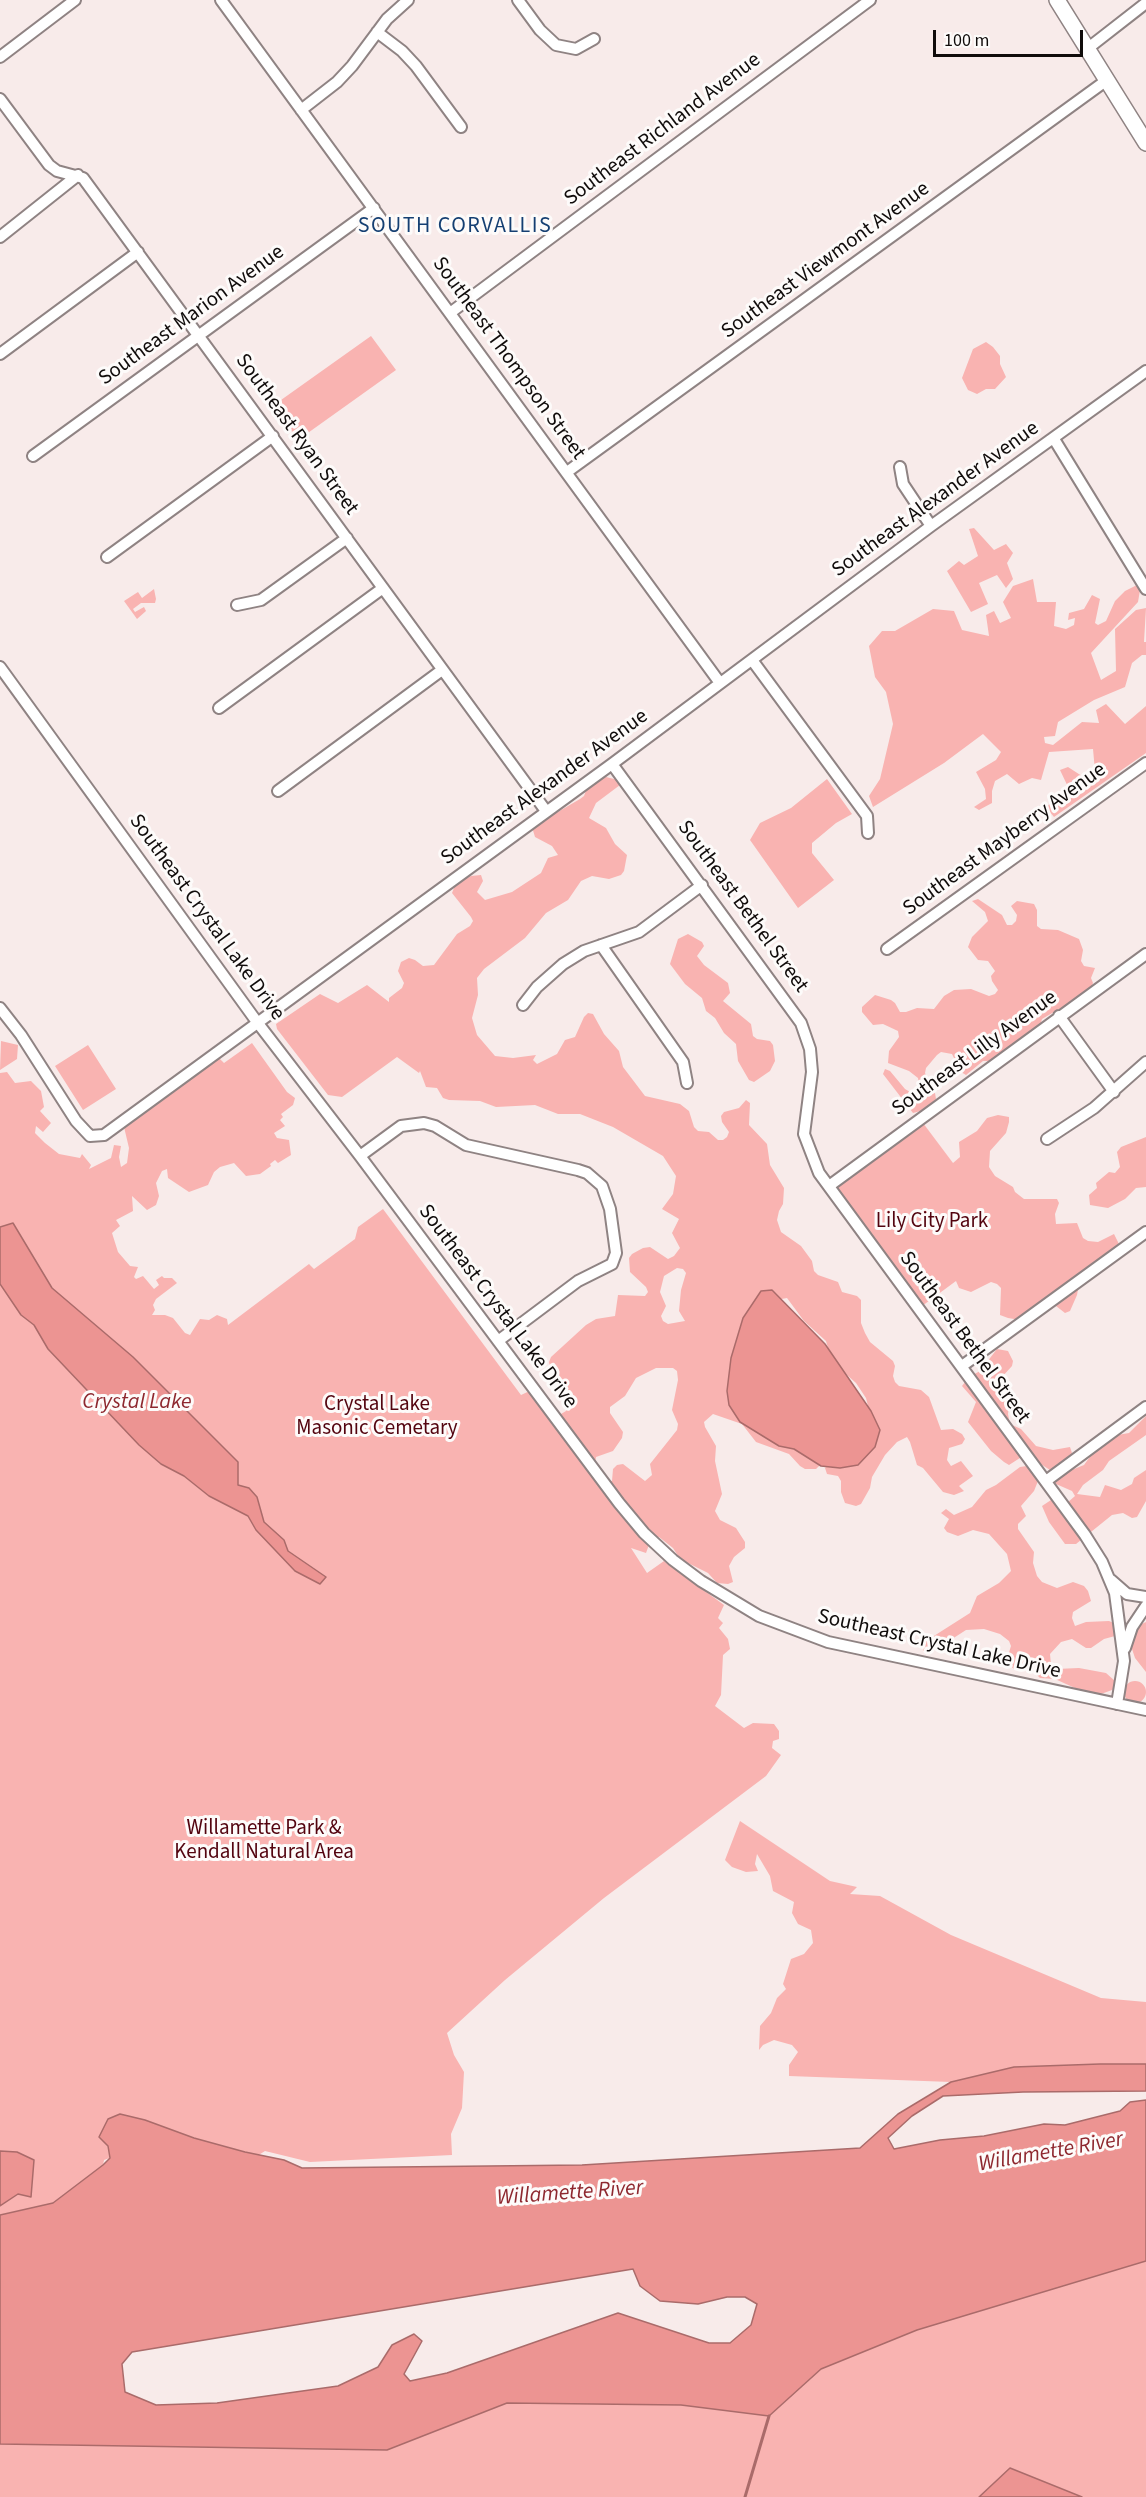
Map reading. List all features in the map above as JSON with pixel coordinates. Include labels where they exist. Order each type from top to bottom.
[{"type":"highway","points":[[1057,0],[1146,143]]},
{"type":"street","points":[[0,57],[75,0]]},
{"type":"street","name":"Southeast Thompson Street","points":[[221,0],[720,683]]},
{"type":"street","points":[[301,110],[337,82],[387,19],[408,0]]},
{"type":"street","points":[[518,0],[540,30],[556,45],[576,49],[594,39]]},
{"type":"street","name":"Southeast Richland Avenue","points":[[450,313],[870,0]]},
{"type":"street","points":[[1087,49],[1146,3]]},
{"type":"street","points":[[377,32],[402,51],[416,66],[461,127]]},
{"type":"street","name":"Southeast Viewmont Avenue","points":[[567,472],[1107,80]]},
{"type":"street","points":[[0,99],[49,165],[57,171],[78,175]]},
{"type":"street","points":[[0,237],[78,175]]},
{"type":"street","name":"Southeast Ryan Street","points":[[78,175],[83,178],[138,252],[546,812]]},
{"type":"street","name":"Southeast Marion Avenue","points":[[33,456],[374,208]]},
{"type":"street","points":[[0,354],[138,252]]},
{"type":"street","name":"Southeast Alexander Avenue","points":[[0,1008],[21,1035],[76,1122],[90,1136],[104,1135],[612,764],[931,526],[1146,371]]},
{"type":"street","points":[[107,557],[273,436]]},
{"type":"street","points":[[1054,439],[1146,589]]},
{"type":"street","points":[[900,467],[903,484],[931,526]]},
{"type":"street","points":[[237,605],[261,600],[346,538]]},
{"type":"street","points":[[219,708],[383,588]]},
{"type":"street","points":[[752,660],[867,816],[868,833]]},
{"type":"street","name":"Southeast Crystal Lake Drive","points":[[0,667],[257,1022],[619,1503],[644,1533],[673,1560],[727,1598],[759,1616],[828,1642],[1146,1710]]},
{"type":"street","points":[[278,790],[442,670]]},
{"type":"street","name":"Southeast Mayberry Avenue","points":[[887,949],[1146,763]]},
{"type":"street","name":"Southeast Bethel Street","points":[[612,764],[794,1011],[806,1035],[812,1072],[804,1134],[819,1173],[1046,1481],[1102,1562],[1111,1580],[1118,1612],[1124,1661],[1118,1704]]},
{"type":"street","points":[[523,1005],[537,987],[563,964],[584,951],[621,939],[650,925],[702,885]]},
{"type":"street","points":[[601,945],[683,1062],[687,1083]]},
{"type":"street","name":"Southeast Lilly Avenue","points":[[829,1186],[1146,954]]},
{"type":"street","points":[[1059,1016],[1114,1092]]},
{"type":"street","points":[[1047,1139],[1094,1108],[1146,1062]]},
{"type":"street","points":[[360,1156],[401,1126],[424,1123],[435,1126],[466,1145],[587,1173],[602,1186],[610,1209],[616,1253],[612,1264],[578,1281],[498,1341]]},
{"type":"street","points":[[962,1366],[1146,1232]]},
{"type":"street","points":[[1046,1481],[1146,1407]]},
{"type":"street","points":[[1111,1580],[1127,1594],[1146,1597]]},
{"type":"street","points":[[1124,1661],[1132,1627],[1146,1606]]},
{"type":"green space","points":[[371,336],[396,370],[298,440],[274,405]]},
{"type":"green space","points":[[986,342],[1000,356],[1000,364],[1006,377],[995,389],[986,389],[977,394],[968,390],[962,378],[973,349]]},
{"type":"green space","points":[[974,528],[994,550],[1006,544],[1013,553],[1007,563],[1013,579],[1006,588],[997,575],[979,583],[988,604],[971,612],[947,571],[959,561],[964,565],[978,556],[969,529]]},
{"type":"green space","points":[[1033,579],[1037,602],[1056,602],[1054,626],[1066,629],[1074,625],[1075,618],[1068,620],[1069,613],[1084,609],[1092,595],[1100,599],[1095,623],[1098,625],[1106,621],[1115,601],[1125,591],[1137,585],[1140,590],[1138,602],[1091,653],[1101,680],[1116,671],[1115,629],[1136,610],[1146,608],[1144,642],[1146,642],[1146,655],[1142,655],[1132,663],[1125,687],[1094,700],[1058,722],[1055,736],[1044,737],[1045,743],[1053,745],[1082,722],[1099,723],[1096,710],[1106,704],[1125,724],[1146,706],[1146,753],[1054,817],[1046,807],[1069,789],[1060,770],[1068,767],[1085,778],[1095,771],[1093,749],[1049,752],[1041,780],[1032,778],[1019,784],[1007,774],[995,781],[992,803],[979,810],[974,807],[986,799],[985,789],[976,772],[996,760],[1001,752],[983,734],[944,763],[873,807],[869,796],[880,779],[893,724],[886,692],[875,677],[869,646],[882,631],[895,631],[933,609],[954,611],[962,630],[989,636],[986,615],[994,611],[1000,623],[1011,618],[1003,602],[1013,586]]},
{"type":"green space","points":[[154,589],[155,603],[141,603],[133,609],[135,612],[144,607],[146,611],[137,619],[124,601],[138,592],[142,598]]},
{"type":"green space","points":[[606,777],[618,780],[620,785],[596,803],[589,818],[606,828],[615,844],[627,855],[624,871],[621,875],[609,879],[592,876],[581,881],[568,900],[546,913],[525,938],[484,969],[477,978],[478,995],[472,1018],[477,1035],[495,1056],[513,1058],[536,1055],[533,1060],[537,1064],[557,1054],[565,1040],[575,1037],[584,1017],[588,1013],[593,1014],[604,1034],[619,1051],[623,1067],[645,1096],[680,1104],[689,1111],[694,1127],[698,1131],[709,1132],[718,1140],[723,1140],[729,1132],[721,1116],[724,1112],[739,1108],[746,1100],[750,1103],[749,1125],[767,1144],[770,1165],[784,1188],[783,1204],[777,1220],[781,1232],[801,1246],[812,1261],[814,1271],[818,1275],[838,1282],[842,1292],[857,1296],[861,1300],[861,1323],[865,1333],[870,1342],[893,1361],[895,1382],[899,1386],[921,1390],[929,1397],[941,1430],[953,1429],[962,1434],[965,1439],[962,1444],[949,1448],[947,1460],[951,1466],[961,1461],[973,1476],[959,1486],[964,1491],[954,1495],[943,1492],[923,1468],[917,1465],[907,1437],[897,1442],[885,1455],[872,1477],[870,1488],[861,1504],[856,1506],[845,1503],[841,1492],[841,1481],[838,1476],[827,1474],[825,1468],[870,1414],[866,1398],[856,1383],[838,1367],[830,1355],[826,1341],[804,1321],[787,1298],[776,1300],[781,1437],[821,1464],[816,1469],[805,1469],[789,1454],[756,1442],[742,1424],[713,1414],[704,1422],[716,1446],[715,1461],[722,1494],[715,1511],[720,1520],[736,1528],[745,1542],[745,1548],[734,1557],[729,1566],[733,1582],[717,1583],[708,1573],[680,1559],[673,1548],[659,1537],[650,1542],[646,1553],[631,1548],[647,1573],[664,1561],[724,1605],[718,1618],[723,1623],[719,1628],[728,1639],[730,1649],[723,1655],[721,1695],[715,1706],[744,1728],[753,1723],[774,1724],[779,1731],[779,1739],[773,1741],[772,1748],[781,1755],[766,1776],[604,1898],[505,1980],[447,2033],[454,2055],[464,2072],[462,2108],[451,2134],[452,2155],[310,2162],[265,2151],[257,2156],[121,2154],[104,2160],[103,2165],[53,2203],[0,2215],[0,1073],[7,1072],[15,1083],[31,1081],[41,1091],[44,1107],[40,1111],[51,1123],[43,1132],[36,1126],[35,1133],[59,1154],[80,1158],[82,1154],[91,1165],[89,1169],[111,1158],[114,1145],[121,1146],[119,1157],[121,1167],[127,1163],[129,1148],[124,1127],[218,1057],[224,1063],[252,1043],[287,1092],[295,1098],[293,1105],[281,1114],[283,1117],[280,1120],[285,1126],[274,1133],[277,1138],[289,1140],[291,1155],[278,1163],[275,1160],[260,1174],[246,1176],[234,1163],[220,1167],[214,1172],[208,1185],[189,1192],[168,1178],[167,1169],[162,1171],[156,1183],[159,1196],[156,1205],[147,1210],[132,1196],[133,1211],[116,1220],[120,1226],[112,1233],[118,1252],[130,1266],[138,1267],[134,1277],[136,1279],[143,1276],[154,1289],[159,1285],[156,1280],[162,1276],[172,1278],[177,1283],[156,1299],[152,1315],[165,1315],[173,1318],[185,1333],[190,1335],[200,1319],[209,1320],[217,1315],[227,1319],[228,1325],[309,1264],[314,1269],[355,1239],[358,1227],[383,1209],[521,1395],[536,1388],[541,1389],[556,1412],[561,1414],[566,1411],[568,1401],[550,1367],[551,1357],[586,1325],[596,1319],[615,1316],[618,1295],[645,1296],[648,1292],[646,1287],[630,1272],[629,1258],[632,1254],[650,1247],[668,1259],[674,1256],[680,1248],[672,1233],[679,1219],[662,1209],[673,1194],[676,1176],[663,1156],[613,1127],[580,1114],[558,1114],[535,1105],[496,1107],[480,1101],[443,1098],[437,1088],[426,1087],[420,1071],[419,1073],[397,1057],[342,1097],[328,1095],[277,1029],[276,1024],[320,994],[338,1003],[367,985],[389,1002],[389,998],[402,988],[404,983],[398,971],[401,962],[409,958],[423,966],[434,965],[457,934],[470,926],[473,921],[452,893],[456,883],[471,876],[481,875],[483,881],[477,892],[485,900],[512,892],[541,873],[548,858],[558,855],[552,846],[535,837],[532,827],[580,799],[584,796],[588,785],[597,779]],"holes":[[[677,1268],[683,1269],[686,1273],[681,1290],[679,1311],[685,1321],[668,1324],[661,1316],[666,1306],[660,1292],[664,1276]],[[656,1368],[673,1368],[677,1371],[678,1380],[672,1410],[678,1424],[677,1430],[650,1464],[652,1475],[645,1481],[623,1464],[613,1469],[612,1481],[607,1482],[595,1463],[596,1457],[613,1451],[622,1438],[623,1432],[610,1413],[610,1407],[625,1396],[636,1378]]]},
{"type":"green space","points":[[827,779],[852,814],[836,823],[812,843],[812,853],[834,880],[798,908],[750,840],[760,823],[791,808]]},
{"type":"green space","points":[[978,899],[1002,915],[1007,925],[1012,925],[1016,921],[1017,915],[1011,906],[1017,901],[1034,904],[1037,910],[1037,926],[1041,929],[1058,930],[1079,939],[1083,950],[1081,961],[1084,966],[1095,968],[1091,978],[1093,983],[1083,995],[1042,1019],[1039,1029],[1004,1061],[983,1061],[966,1075],[956,1069],[957,1064],[952,1054],[941,1052],[926,1068],[925,1073],[936,1099],[924,1110],[913,1113],[883,1074],[885,1069],[890,1071],[905,1089],[917,1096],[920,1090],[918,1078],[909,1071],[888,1063],[889,1051],[899,1037],[898,1031],[883,1024],[873,1025],[862,1012],[862,1007],[875,995],[891,1000],[900,1012],[906,1012],[917,1008],[934,1009],[944,996],[954,990],[971,989],[989,996],[995,994],[998,990],[991,976],[995,971],[988,961],[978,960],[968,947],[972,937],[988,921],[985,912],[972,901]]},
{"type":"green space","points":[[688,934],[702,942],[704,946],[697,956],[704,965],[728,983],[730,993],[723,1001],[751,1024],[753,1036],[770,1041],[773,1045],[775,1061],[770,1071],[754,1082],[749,1080],[738,1061],[736,1044],[724,1033],[715,1018],[706,1011],[702,998],[685,984],[670,964],[678,939]]},
{"type":"green space","points":[[1,1041],[18,1045],[17,1059],[0,1070]]},
{"type":"green space","points":[[88,1045],[116,1089],[83,1110],[55,1066]]},
{"type":"green space","name":"Lily City Park","points":[[998,1115],[1009,1117],[1009,1122],[1006,1133],[990,1151],[989,1167],[995,1176],[1013,1187],[1015,1192],[1024,1199],[1057,1199],[1059,1203],[1055,1214],[1056,1224],[1077,1223],[1083,1238],[1088,1241],[1098,1242],[1114,1234],[1119,1244],[1096,1261],[1091,1272],[1079,1284],[1070,1311],[1065,1313],[1047,1299],[1036,1304],[1026,1317],[1020,1320],[1008,1318],[1000,1315],[1001,1288],[997,1284],[991,1282],[971,1292],[959,1288],[956,1281],[918,1309],[829,1186],[920,1119],[953,1163],[960,1157],[959,1142],[977,1131],[987,1118]]},
{"type":"green space","points":[[1146,1137],[1146,1187],[1136,1188],[1125,1199],[1108,1208],[1090,1205],[1089,1195],[1097,1188],[1096,1183],[1109,1172],[1115,1173],[1120,1167],[1117,1152],[1121,1147]]},
{"type":"green space","points":[[997,1349],[1008,1351],[1013,1361],[1012,1366],[1001,1378],[1001,1383],[1010,1398],[1008,1414],[1010,1424],[1021,1429],[1036,1446],[1053,1450],[1070,1447],[1072,1453],[1067,1462],[1069,1467],[1074,1469],[1084,1465],[1094,1451],[1112,1436],[1129,1433],[1146,1416],[1146,1435],[1109,1461],[1103,1470],[1083,1485],[1077,1494],[1100,1497],[1105,1485],[1121,1490],[1132,1484],[1134,1478],[1146,1470],[1146,1501],[1137,1517],[1132,1518],[1123,1513],[1112,1515],[1076,1544],[1065,1544],[1049,1522],[1042,1506],[1051,1500],[1067,1503],[1075,1496],[1072,1491],[1056,1484],[1050,1470],[1036,1461],[1034,1456],[1023,1456],[1009,1465],[1004,1462],[991,1451],[968,1422],[976,1402],[962,1386],[969,1377],[980,1371]]},
{"type":"green space","points":[[1033,1465],[1038,1481],[1034,1491],[1021,1506],[1026,1516],[1018,1524],[1018,1529],[1034,1552],[1033,1563],[1037,1576],[1042,1582],[1057,1588],[1073,1582],[1084,1586],[1088,1591],[1091,1601],[1073,1612],[1072,1618],[1075,1626],[1086,1622],[1109,1621],[1114,1623],[1120,1633],[1104,1639],[1091,1648],[1086,1648],[1072,1639],[1061,1642],[1050,1654],[1051,1665],[1056,1669],[1079,1668],[1106,1673],[1115,1681],[1115,1687],[1101,1694],[1086,1693],[1055,1679],[1040,1678],[1032,1670],[1031,1665],[1014,1669],[1006,1662],[1011,1646],[1009,1641],[1000,1634],[984,1629],[966,1630],[932,1652],[923,1651],[926,1641],[970,1613],[977,1596],[999,1583],[1011,1571],[1007,1554],[989,1534],[973,1530],[958,1536],[947,1532],[944,1528],[949,1519],[941,1513],[946,1509],[954,1515],[972,1507],[986,1490],[1020,1467]]},
{"type":"green space","points":[[1146,1622],[1146,1672],[1135,1658],[1130,1643],[1135,1627]]},
{"type":"green space","points":[[1135,1681],[1143,1684],[1146,1692],[1143,1700],[1135,1703],[1127,1700],[1124,1692],[1127,1684]]},
{"type":"green space","points":[[740,1821],[830,1881],[857,1887],[850,1894],[880,1896],[951,1935],[1101,1998],[1146,2002],[1146,2064],[1014,2067],[951,2082],[789,2076],[789,2065],[798,2052],[792,2045],[774,2040],[763,2045],[759,2050],[760,2026],[771,2013],[777,1998],[786,1989],[783,1984],[791,1959],[804,1954],[813,1943],[811,1930],[798,1924],[792,1913],[794,1902],[773,1891],[770,1876],[757,1854],[755,1864],[758,1871],[746,1872],[732,1867],[725,1860]]},
{"type":"green space","points":[[1146,2261],[1146,2497],[0,2497],[0,2444],[387,2450],[507,2403],[681,2405],[769,2416],[821,2369],[917,2330]]},
{"type":"water","name":"Crystal Lake","points":[[13,1223],[52,1288],[133,1357],[238,1462],[238,1485],[249,1488],[257,1497],[264,1522],[284,1540],[288,1551],[326,1577],[320,1584],[295,1571],[256,1530],[248,1516],[209,1496],[184,1476],[161,1464],[139,1445],[48,1349],[34,1325],[21,1315],[0,1284],[0,1227]]},
{"type":"water","points":[[772,1290],[825,1344],[871,1411],[880,1430],[875,1447],[858,1465],[840,1468],[821,1466],[794,1449],[779,1446],[740,1422],[729,1405],[727,1391],[731,1358],[743,1318],[761,1291]]},
{"type":"water","name":"Willamette River","points":[[1146,2064],[1146,2091],[1023,2092],[943,2096],[912,2116],[888,2138],[894,2149],[940,2140],[984,2136],[1044,2124],[1065,2125],[1120,2111],[1130,2102],[1146,2100],[1146,2261],[917,2330],[821,2369],[769,2416],[681,2405],[507,2403],[387,2450],[0,2444],[0,2215],[53,2203],[103,2165],[110,2158],[108,2146],[99,2137],[108,2119],[120,2114],[145,2120],[194,2138],[284,2160],[302,2168],[582,2165],[860,2148],[898,2114],[951,2082],[1014,2067]],"holes":[[[633,2269],[640,2286],[660,2301],[698,2304],[727,2297],[745,2297],[757,2304],[751,2325],[730,2343],[709,2343],[618,2313],[447,2373],[410,2381],[404,2374],[422,2341],[414,2334],[392,2345],[378,2367],[338,2386],[217,2403],[156,2405],[125,2392],[122,2364],[132,2352]]]},
{"type":"water","points":[[0,2151],[17,2152],[34,2160],[31,2197],[18,2194],[0,2206]]},
{"type":"water","points":[[1010,2468],[1082,2497],[979,2497]]},
{"type":"waterway","points":[[745,2497],[769,2416]]},
{"type":"district","name":"SOUTH CORVALLIS","points":[[455,227]]},
{"type":"park label","name":"Crystal Lake Masonic Cemetary","points":[[377,1417]]},
{"type":"park label","name":"Willamette Park & Kendall Natural Area","points":[[264,1841]]}]
